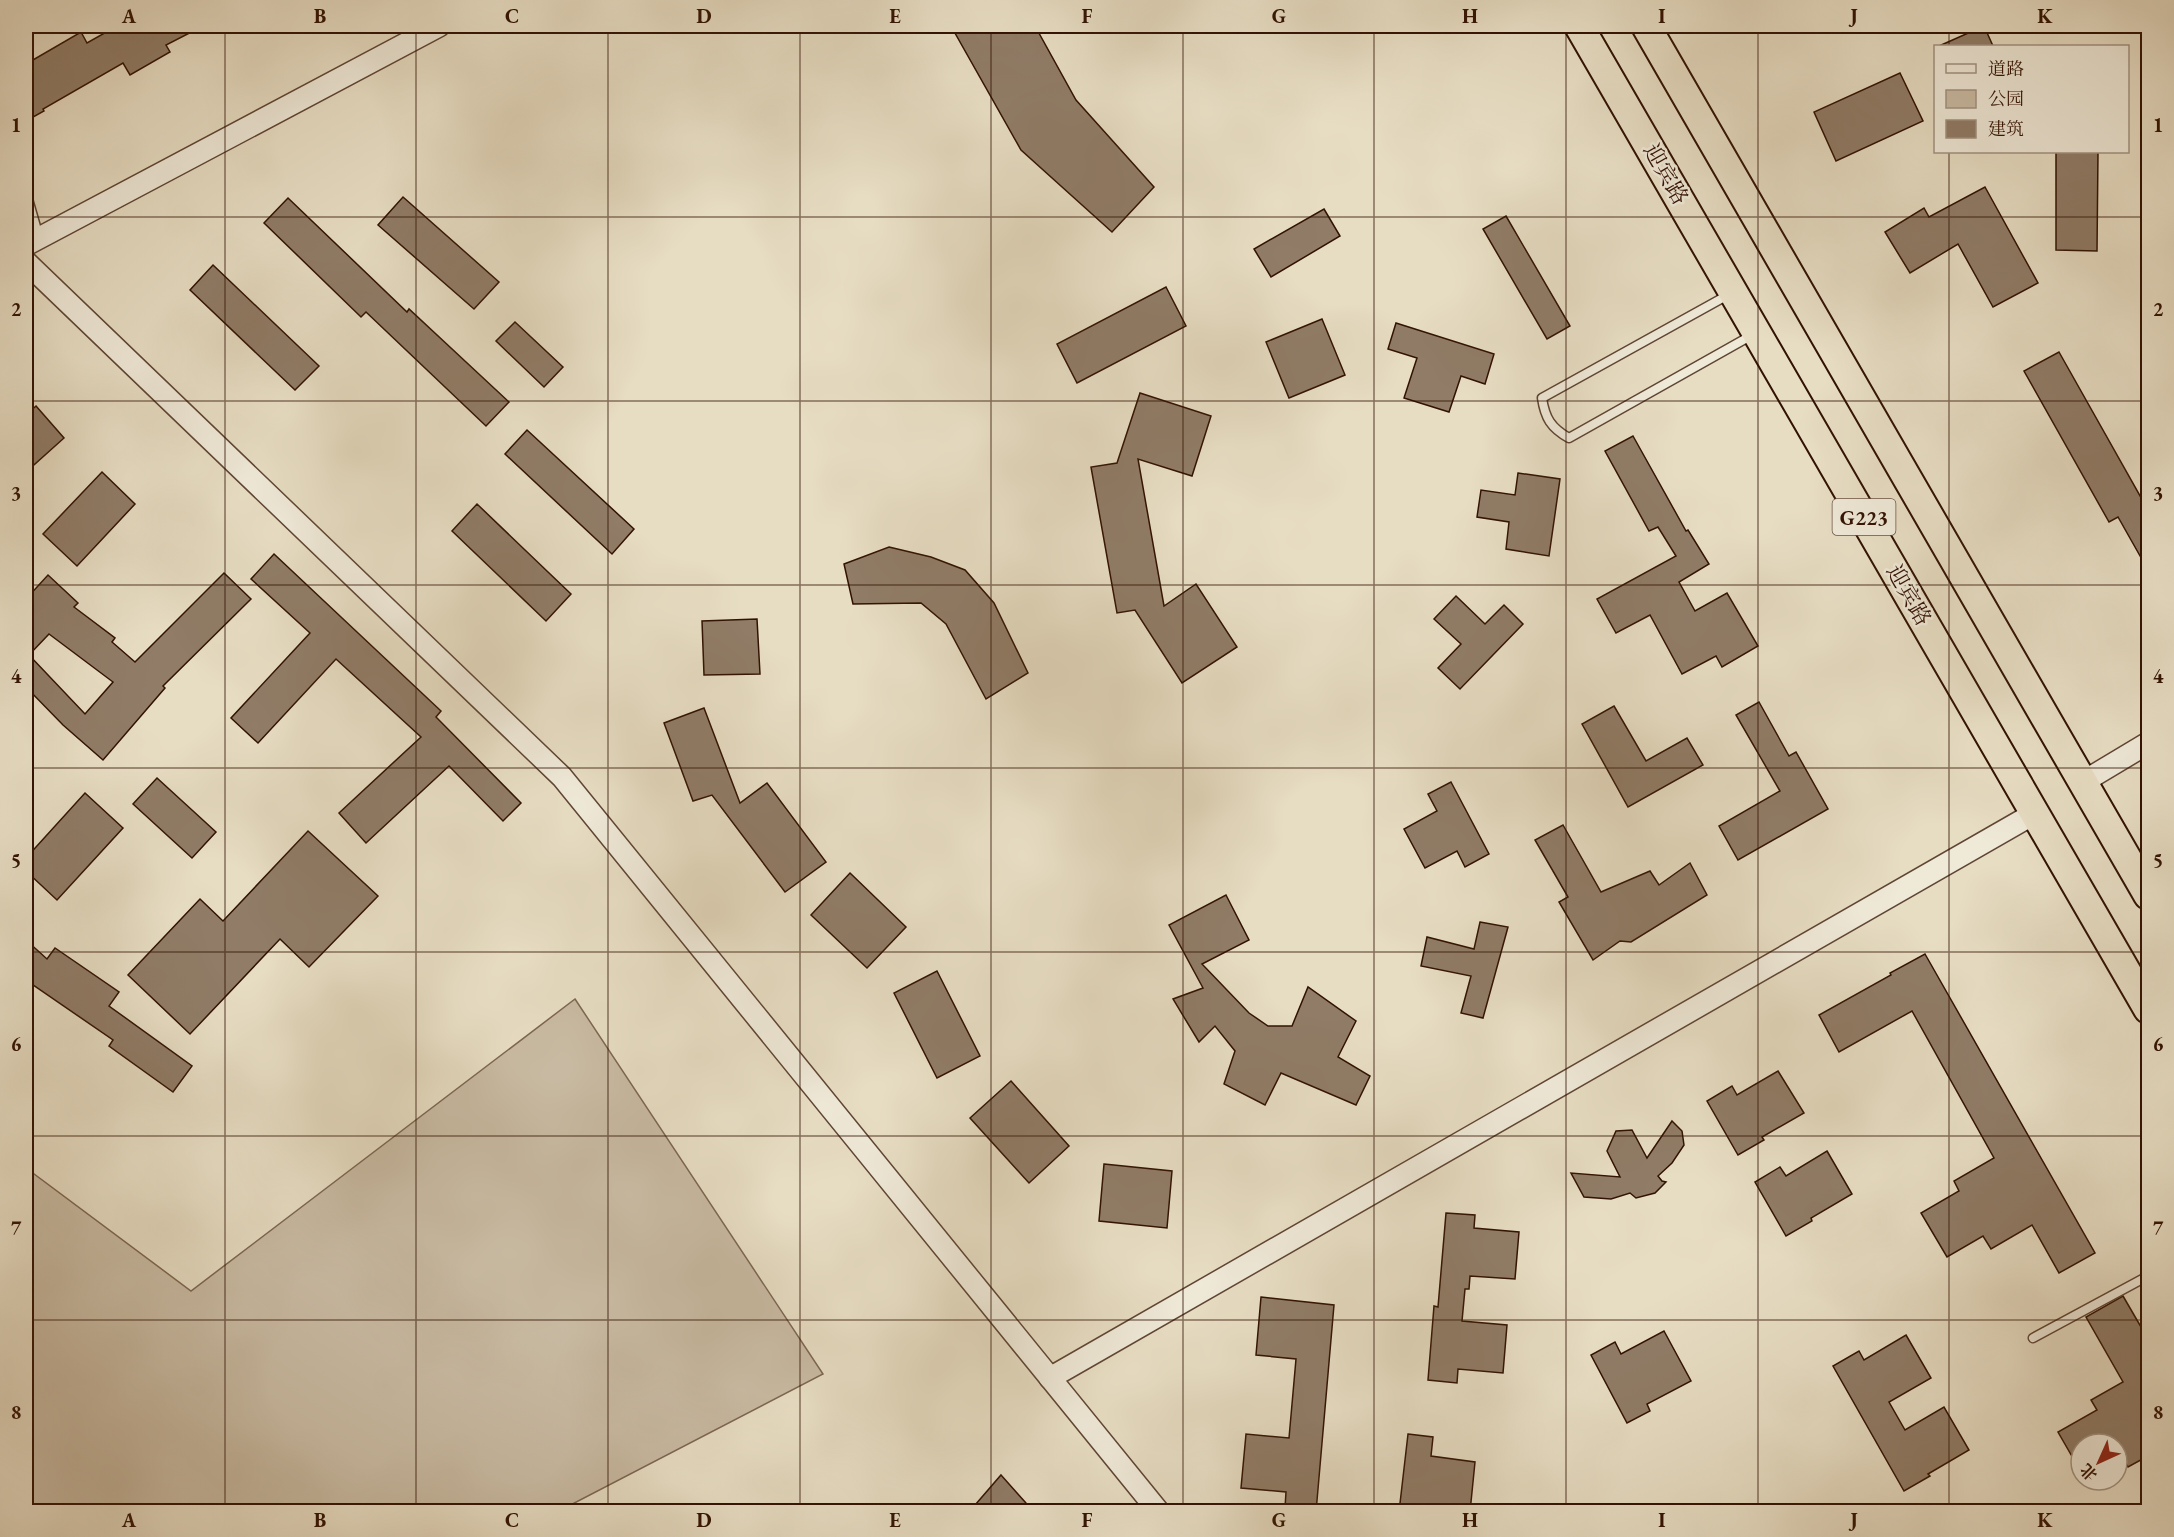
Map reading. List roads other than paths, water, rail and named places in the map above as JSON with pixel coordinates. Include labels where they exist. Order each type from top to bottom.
[{"type":"highway","name":"迎宾路","points":[[1580,26],[2148,1009]]},
{"type":"highway","name":"G223","points":[[1646,26],[2148,895]]},
{"type":"street","points":[[32,241],[439,26]]},
{"type":"street","points":[[26,262],[562,777],[1159,1512]]},
{"type":"street","points":[[2083,782],[2148,743]]},
{"type":"street","points":[[1050,1378],[2035,813]]},
{"type":"lane","points":[[26,192],[32,241]]},
{"type":"lane","points":[[1734,292],[1542,398],[1545,417],[1556,431],[1569,438],[1757,332]]},
{"type":"lane","points":[[2033,1338],[2148,1276]]}]
